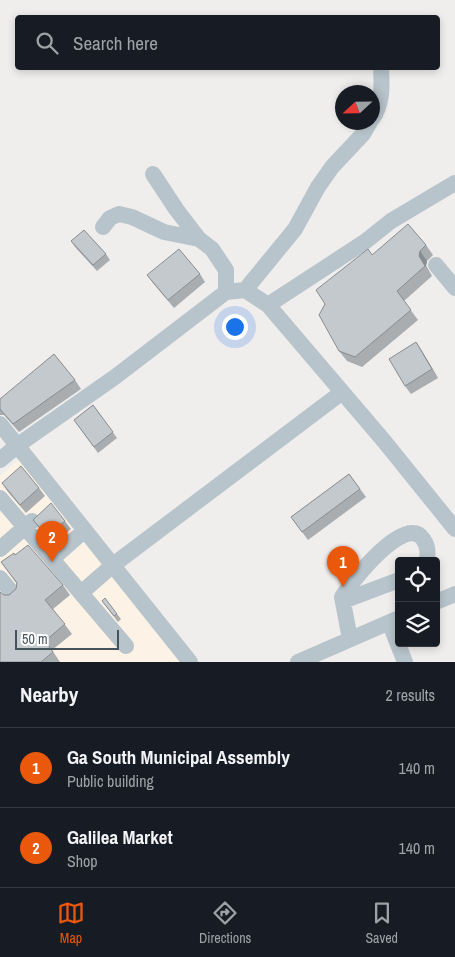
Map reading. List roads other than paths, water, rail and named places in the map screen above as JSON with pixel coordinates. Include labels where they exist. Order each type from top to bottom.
[{"type":"street","points":[[380,100],[382,93],[381,70]]},
{"type":"street","points":[[245,290],[295,229],[318,187],[332,167],[365,130]]},
{"type":"street","points":[[153,174],[176,209],[199,239],[212,249],[226,270],[226,292]]},
{"type":"street","points":[[268,306],[366,241],[391,221],[455,183]]},
{"type":"street","points":[[103,227],[110,218],[119,214],[132,217],[164,232],[199,239]]},
{"type":"street","points":[[436,264],[455,288]]},
{"type":"street","points":[[0,460],[18,445],[115,377],[226,292],[245,290],[268,306],[384,441],[455,529]]},
{"type":"street","points":[[81,593],[113,565],[341,393]]},
{"type":"street","points":[[2,431],[18,445],[190,662]]},
{"type":"street","points":[[15,472],[29,459]]},
{"type":"street","points":[[0,489],[25,527],[126,646]]},
{"type":"street","points":[[0,549],[59,497]]},
{"type":"street","points":[[52,559],[85,530]]},
{"type":"street","points":[[350,639],[342,597],[377,553],[405,534],[412,533],[421,536],[428,550],[427,557]]},
{"type":"street","points":[[0,578],[14,595]]},
{"type":"street","points":[[343,601],[395,582]]},
{"type":"street","points":[[440,600],[455,594]]},
{"type":"street","points":[[298,662],[395,619]]},
{"type":"street","points":[[395,623],[393,632],[395,637]]},
{"type":"street","points":[[399,647],[405,662]]},
{"type":"place","name":"Galilea Market","points":[[52,562]]},
{"type":"place","name":"Ga South Municipal Assembly","points":[[343,587]]}]
